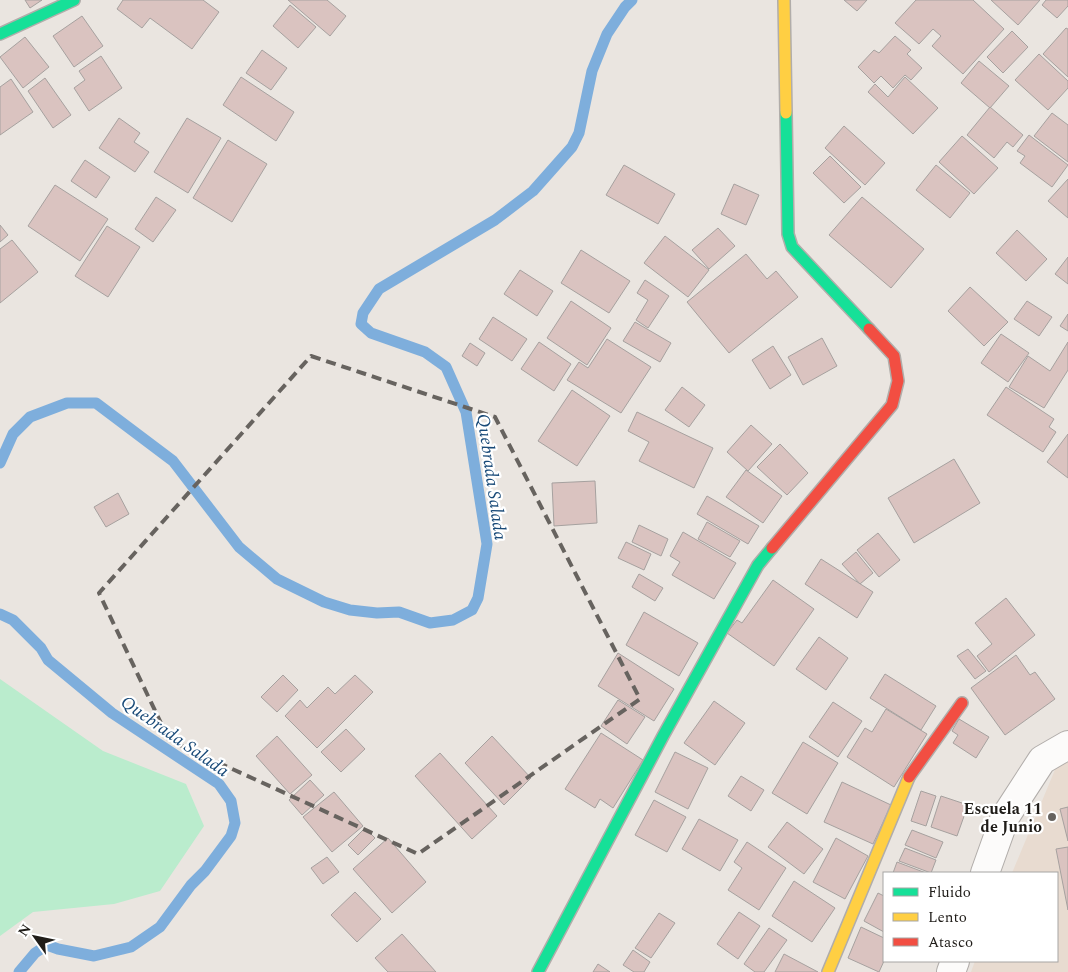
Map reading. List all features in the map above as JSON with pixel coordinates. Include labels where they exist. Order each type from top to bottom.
[{"type":"street","points":[[0,34],[74,0]]},
{"type":"street","points":[[538,972],[663,736],[758,565],[892,405],[898,381],[894,356],[792,247],[788,234],[784,0]]},
{"type":"street","points":[[828,972],[910,776],[962,703]]},
{"type":"street","points":[[985,872],[1005,817],[1042,760],[1068,745]]},
{"type":"highlighted area","points":[[311,356],[495,417],[640,699],[418,854],[169,740],[99,593]]},
{"type":"shaded area","name":"Escuela 11 de Junio","points":[[1068,757],[1068,972],[971,972],[975,962],[1058,962],[1058,872],[1012,872],[1059,760]]},
{"type":"green space","points":[[0,679],[103,751],[186,784],[204,826],[160,891],[114,904],[33,912],[0,936]]},
{"type":"building","points":[[25,0],[42,0],[30,8]]},
{"type":"building","points":[[123,0],[203,0],[219,12],[192,49],[150,18],[142,28],[117,9]]},
{"type":"building","points":[[288,0],[327,0],[346,16],[330,36]]},
{"type":"building","points":[[844,0],[867,0],[857,11]]},
{"type":"building","points":[[916,0],[973,0],[1004,29],[963,74],[932,46],[941,36],[933,29],[919,44],[895,23]]},
{"type":"building","points":[[991,0],[1040,0],[1018,25]]},
{"type":"building","points":[[1046,0],[1068,0],[1068,6],[1057,18],[1042,5]]},
{"type":"building","points":[[290,5],[316,27],[298,48],[273,26]]},
{"type":"building","points":[[82,16],[103,46],[74,67],[53,36]]},
{"type":"building","points":[[1066,28],[1068,29],[1068,77],[1043,54]]},
{"type":"building","points":[[1012,31],[1028,47],[1003,73],[987,57]]},
{"type":"building","points":[[895,36],[911,50],[907,54],[922,68],[911,80],[905,75],[893,88],[881,76],[874,83],[858,67],[874,50],[879,53]]},
{"type":"building","points":[[25,37],[49,67],[23,88],[0,57]]},
{"type":"building","points":[[262,50],[287,68],[271,90],[246,73]]},
{"type":"building","points":[[1039,54],[1068,81],[1068,88],[1048,110],[1015,80]]},
{"type":"building","points":[[101,56],[122,88],[89,111],[74,88],[85,80],[79,71]]},
{"type":"building","points":[[979,61],[1009,86],[990,108],[961,83]]},
{"type":"building","points":[[241,77],[294,112],[276,141],[223,105]]},
{"type":"building","points":[[905,77],[938,108],[913,134],[868,92],[875,84],[888,97]]},
{"type":"building","points":[[45,78],[71,115],[53,128],[28,91]]},
{"type":"building","points":[[11,79],[33,112],[0,135],[0,87]]},
{"type":"building","points":[[990,107],[1023,135],[1013,147],[1007,142],[994,158],[967,135]]},
{"type":"building","points":[[1052,113],[1068,125],[1068,162],[1034,136]]},
{"type":"building","points":[[119,118],[140,133],[134,142],[149,152],[135,172],[99,148]]},
{"type":"building","points":[[187,118],[221,138],[188,193],[154,172]]},
{"type":"building","points":[[844,126],[885,163],[865,185],[825,148]]},
{"type":"building","points":[[1029,135],[1068,165],[1052,187],[1020,163],[1025,156],[1017,151]]},
{"type":"building","points":[[962,136],[998,168],[974,194],[939,162]]},
{"type":"building","points":[[228,140],[267,164],[232,222],[193,198]]},
{"type":"building","points":[[830,156],[861,187],[844,203],[813,173]]},
{"type":"building","points":[[85,160],[110,177],[96,198],[71,181]]},
{"type":"building","points":[[624,165],[675,194],[658,224],[606,195]]},
{"type":"building","points":[[936,165],[970,193],[950,218],[916,190]]},
{"type":"building","points":[[1068,179],[1068,218],[1048,201]]},
{"type":"building","points":[[734,184],[759,195],[746,225],[721,214]]},
{"type":"building","points":[[55,185],[108,219],[80,261],[28,226]]},
{"type":"building","points":[[156,197],[176,210],[153,242],[135,229]]},
{"type":"building","points":[[862,197],[924,249],[891,288],[829,235]]},
{"type":"building","points":[[0,225],[8,235],[0,242]]},
{"type":"building","points":[[107,226],[140,247],[108,297],[75,276]]},
{"type":"building","points":[[718,228],[735,246],[709,269],[692,250]]},
{"type":"building","points":[[1017,230],[1047,259],[1026,281],[996,253]]},
{"type":"building","points":[[665,236],[709,270],[688,297],[644,263]]},
{"type":"building","points":[[12,240],[38,272],[0,303],[0,249]]},
{"type":"building","points":[[581,250],[630,281],[609,313],[561,283]]},
{"type":"building","points":[[746,254],[767,279],[776,271],[798,297],[729,353],[687,302]]},
{"type":"building","points":[[1068,257],[1068,284],[1055,274]]},
{"type":"building","points":[[520,270],[553,291],[537,316],[504,294]]},
{"type":"building","points":[[645,280],[669,296],[648,328],[636,320],[648,300],[637,293]]},
{"type":"building","points":[[970,287],[1008,322],[984,346],[948,311]]},
{"type":"building","points":[[571,301],[611,328],[587,365],[547,338]]},
{"type":"building","points":[[1027,301],[1052,317],[1039,336],[1014,319]]},
{"type":"building","points":[[1068,314],[1068,331],[1060,326]]},
{"type":"building","points":[[493,317],[527,339],[512,361],[479,339]]},
{"type":"building","points":[[635,322],[671,343],[660,362],[623,341]]},
{"type":"building","points":[[1001,334],[1029,353],[1008,382],[981,363]]},
{"type":"building","points":[[822,338],[837,366],[803,385],[788,357]]},
{"type":"building","points":[[607,339],[651,367],[621,413],[567,380],[579,362],[588,368]]},
{"type":"building","points":[[539,342],[571,364],[554,391],[521,369]]},
{"type":"building","points":[[1068,342],[1068,370],[1044,408],[1009,387],[1028,356],[1050,371]]},
{"type":"building","points":[[470,343],[485,353],[477,366],[462,356]]},
{"type":"building","points":[[773,346],[791,375],[770,389],[752,360]]},
{"type":"building","points":[[682,387],[705,405],[689,427],[665,410]]},
{"type":"building","points":[[1006,387],[1054,419],[1049,427],[1056,432],[1043,452],[987,415]]},
{"type":"building","points":[[572,390],[610,416],[577,466],[538,441]]},
{"type":"building","points":[[637,412],[713,448],[694,488],[639,461],[649,442],[628,431]]},
{"type":"building","points":[[751,425],[772,444],[748,471],[727,452]]},
{"type":"building","points":[[1068,434],[1068,478],[1047,462]]},
{"type":"building","points":[[780,444],[808,473],[787,495],[757,467]]},
{"type":"building","points":[[954,459],[980,503],[914,543],[888,498]]},
{"type":"building","points":[[746,470],[782,496],[763,523],[726,497]]},
{"type":"building","points":[[595,481],[597,523],[554,526],[552,483]]},
{"type":"building","points":[[118,493],[129,514],[106,527],[94,507]]},
{"type":"building","points":[[707,496],[759,526],[748,544],[697,514]]},
{"type":"building","points":[[707,522],[740,541],[730,557],[698,539]]},
{"type":"building","points":[[639,525],[668,539],[661,556],[632,542]]},
{"type":"building","points":[[683,532],[736,563],[714,599],[672,575],[680,562],[670,556]]},
{"type":"building","points":[[878,533],[900,560],[879,577],[857,550]]},
{"type":"building","points":[[626,542],[651,554],[644,570],[618,558]]},
{"type":"building","points":[[856,552],[873,573],[860,584],[842,564]]},
{"type":"building","points":[[821,559],[873,592],[857,618],[805,584]]},
{"type":"building","points":[[639,574],[663,588],[655,601],[632,587]]},
{"type":"building","points":[[773,580],[814,609],[774,666],[727,633],[737,620],[742,623]]},
{"type":"building","points":[[1006,598],[1035,635],[989,672],[977,656],[992,644],[975,623]]},
{"type":"building","points":[[644,612],[698,643],[679,676],[626,645]]},
{"type":"building","points":[[819,637],[848,658],[826,690],[796,669]]},
{"type":"building","points":[[968,649],[986,671],[975,679],[957,656]]},
{"type":"building","points":[[618,653],[674,689],[654,721],[598,686]]},
{"type":"building","points":[[1016,655],[1030,675],[1035,672],[1055,699],[1005,735],[971,688]]},
{"type":"building","points":[[885,674],[936,706],[921,730],[870,698]]},
{"type":"building","points":[[283,675],[298,690],[277,712],[261,697]]},
{"type":"building","points":[[355,675],[373,692],[317,748],[285,716],[300,700],[307,708],[328,687],[335,694]]},
{"type":"building","points":[[618,700],[645,717],[627,744],[601,726]]},
{"type":"building","points":[[714,701],[745,723],[715,765],[684,743]]},
{"type":"building","points":[[833,702],[862,721],[838,757],[809,737]]},
{"type":"building","points":[[886,709],[927,734],[894,787],[847,757],[865,728],[872,732]]},
{"type":"building","points":[[959,719],[989,737],[976,758],[953,743],[958,735],[952,731]]},
{"type":"building","points":[[346,729],[365,749],[341,772],[321,752]]},
{"type":"building","points":[[601,733],[643,760],[613,808],[600,799],[595,808],[565,789]]},
{"type":"building","points":[[277,736],[312,775],[290,794],[256,756]]},
{"type":"building","points":[[492,736],[531,778],[504,805],[465,763]]},
{"type":"building","points":[[803,742],[838,763],[807,814],[772,793]]},
{"type":"building","points":[[675,752],[708,768],[688,809],[655,792]]},
{"type":"building","points":[[440,753],[497,816],[472,839],[415,776]]},
{"type":"building","points":[[741,776],[764,790],[751,811],[728,796]]},
{"type":"building","points":[[310,780],[324,795],[302,815],[289,800]]},
{"type":"building","points":[[842,782],[891,805],[873,844],[824,822]]},
{"type":"building","points":[[921,791],[936,796],[926,826],[911,821]]},
{"type":"building","points":[[334,792],[363,826],[332,852],[303,817]]},
{"type":"building","points":[[941,796],[968,805],[957,836],[931,827]]},
{"type":"building","points":[[654,800],[686,817],[667,852],[635,835]]},
{"type":"building","points":[[1068,807],[1068,841],[1060,809]]},
{"type":"building","points":[[699,819],[738,840],[720,871],[682,849]]},
{"type":"building","points":[[787,822],[823,849],[804,874],[768,847]]},
{"type":"building","points":[[365,828],[375,838],[358,855],[348,845]]},
{"type":"building","points":[[912,830],[943,842],[936,858],[905,845]]},
{"type":"building","points":[[388,838],[426,882],[392,913],[353,869]]},
{"type":"building","points":[[836,838],[868,856],[845,899],[813,882]]},
{"type":"building","points":[[747,842],[786,868],[759,910],[728,890],[742,868],[734,862]]},
{"type":"building","points":[[1068,847],[1068,910],[1056,849]]},
{"type":"building","points":[[905,848],[936,860],[931,872],[899,861]]},
{"type":"building","points":[[327,857],[339,872],[323,884],[311,868]]},
{"type":"building","points":[[897,862],[923,872],[893,872]]},
{"type":"building","points":[[794,881],[835,908],[812,942],[772,916]]},
{"type":"building","points":[[355,892],[381,919],[357,942],[331,915]]},
{"type":"building","points":[[878,893],[883,896],[883,931],[864,921]]},
{"type":"building","points":[[739,912],[760,926],[738,959],[717,944]]},
{"type":"building","points":[[659,913],[675,923],[651,958],[635,948]]},
{"type":"building","points":[[861,927],[883,938],[884,962],[879,972],[848,958]]},
{"type":"building","points":[[769,928],[787,940],[764,972],[755,972],[744,964]]},
{"type":"building","points":[[402,934],[436,972],[388,972],[375,958]]},
{"type":"building","points":[[633,950],[650,962],[644,972],[634,972],[623,965]]},
{"type":"building","points":[[784,954],[818,972],[775,972]]},
{"type":"building","points":[[598,964],[610,972],[593,972]]},
{"type":"waterway","name":"Quebrada Salada","points":[[0,463],[13,434],[30,417],[67,403],[96,403],[173,461],[239,547],[277,579],[324,602],[350,610],[377,613],[399,612],[430,623],[453,620],[472,610],[478,598],[487,544],[466,412],[446,367],[425,352],[371,333],[361,324],[363,313],[379,289],[495,220],[533,191],[572,147],[579,133],[592,71],[607,34],[632,0]]},
{"type":"waterway","name":"Quebrada Salada","points":[[0,614],[13,620],[41,648],[48,660],[112,713],[219,784],[231,801],[235,823],[231,836],[160,927],[131,947],[94,956],[47,945],[35,953],[19,972]]},
{"type":"traffic: fast","points":[[0,34],[74,0]]},
{"type":"traffic: fast","points":[[786,113],[788,234],[792,247],[869,329]]},
{"type":"traffic: fast","points":[[538,972],[663,736],[758,565],[772,548]]},
{"type":"traffic: slow","points":[[784,0],[786,113]]},
{"type":"traffic: slow","points":[[828,972],[909,777]]},
{"type":"traffic: jam","points":[[772,548],[892,405],[898,381],[894,356],[869,329]]},
{"type":"traffic: jam","points":[[909,777],[962,703]]},
{"type":"place","name":"Escuela 11 de Junio","points":[[1052,817]]}]
